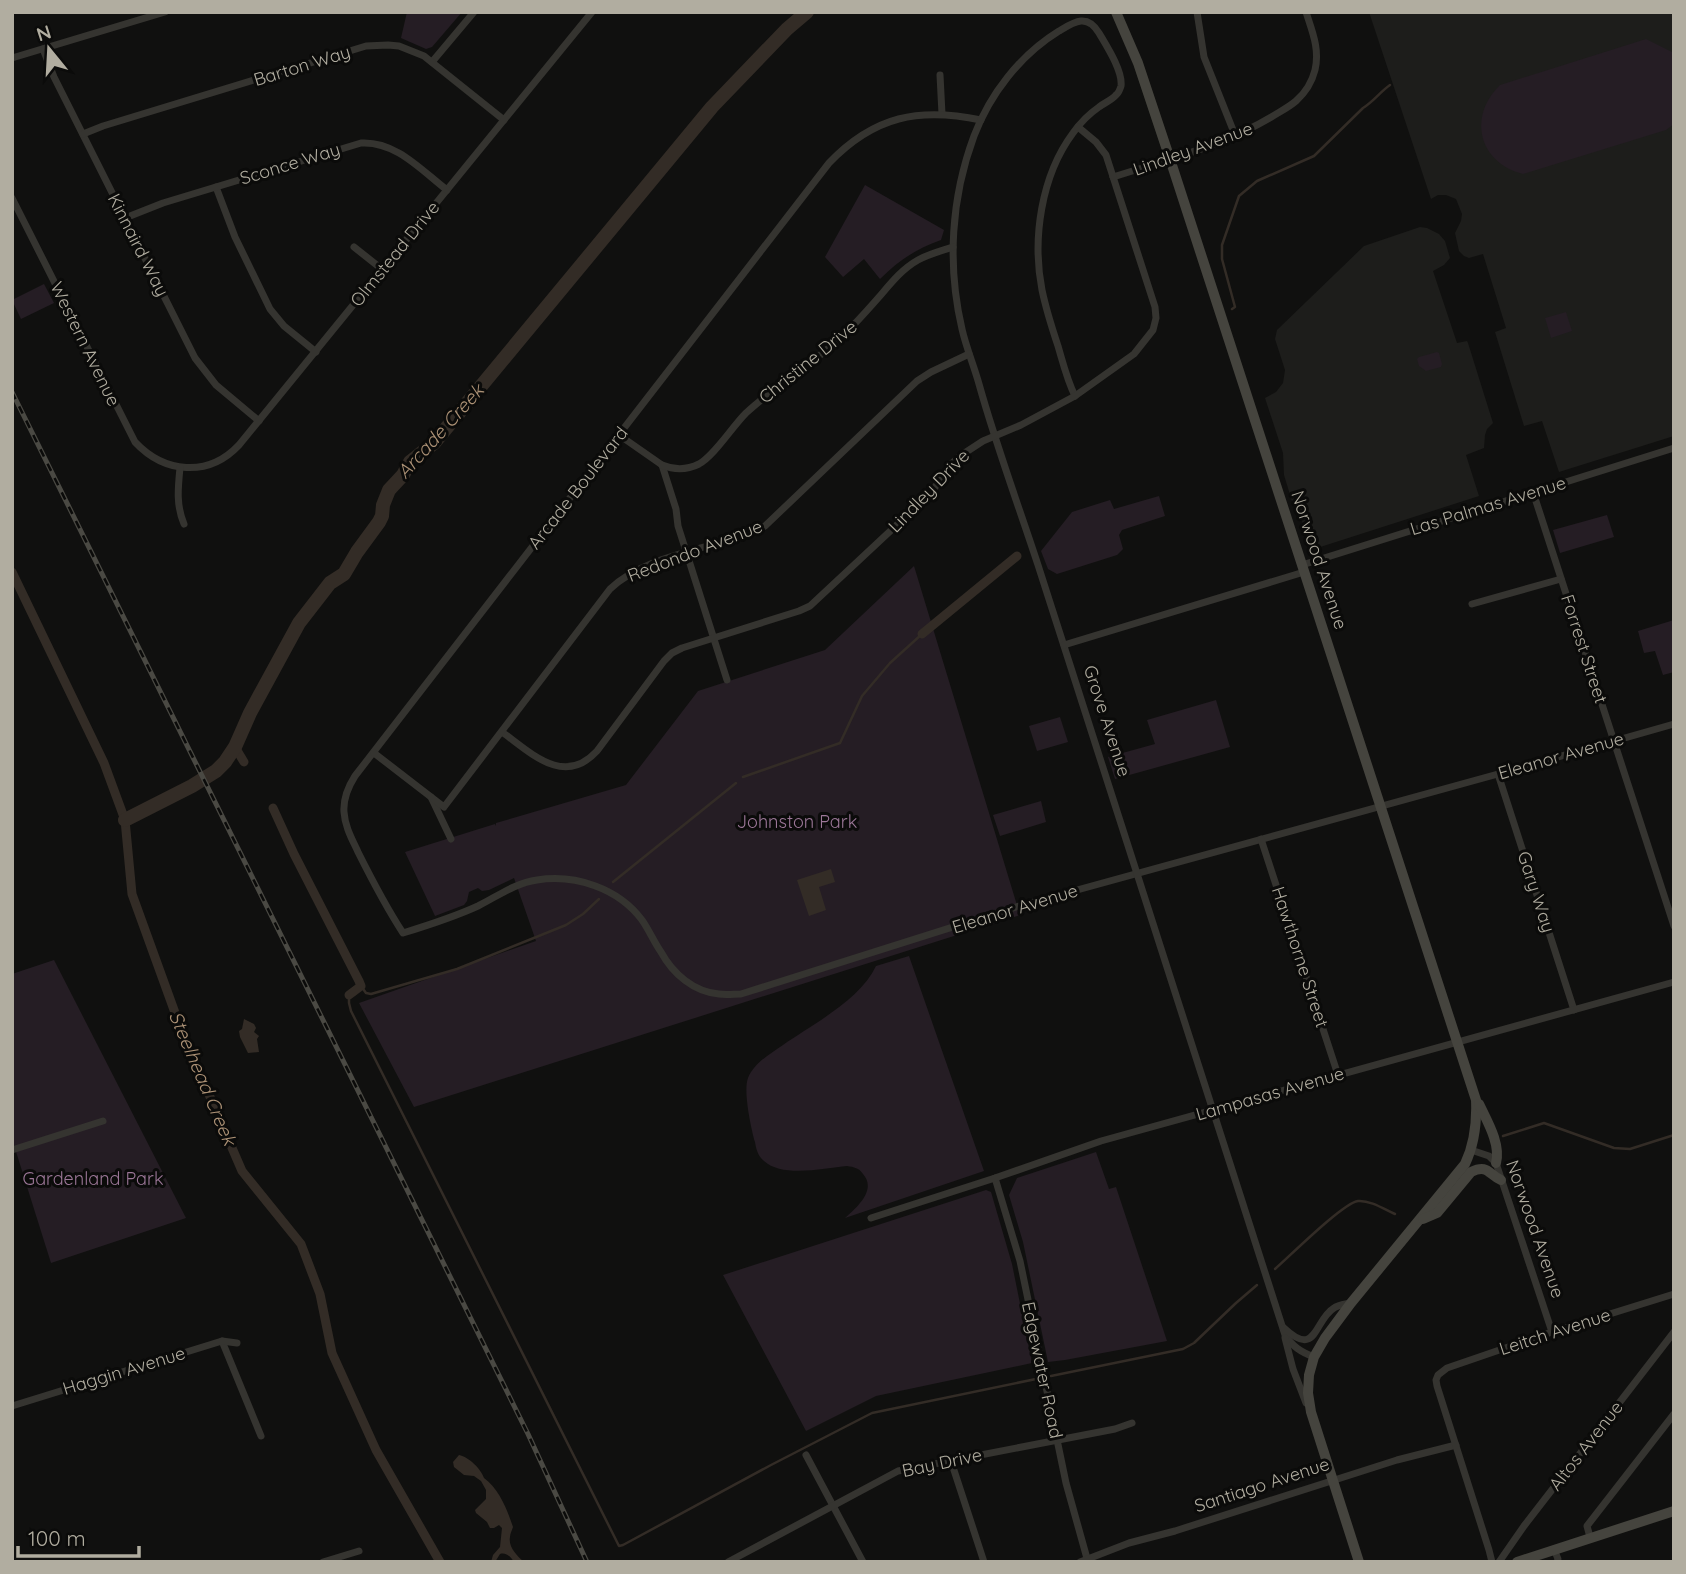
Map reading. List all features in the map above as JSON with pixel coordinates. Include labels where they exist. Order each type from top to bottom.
[{"type":"main road","name":"Norwood Avenue","points":[[1116,12],[1138,63],[1170,159],[1474,1092],[1477,1122],[1471,1150]]},
{"type":"main road","points":[[1474,1092],[1491,1130],[1498,1154],[1496,1163]]},
{"type":"main road","points":[[1314,1357],[1332,1326],[1465,1164],[1471,1150]]},
{"type":"main road","points":[[1420,1220],[1437,1213],[1471,1172],[1484,1168],[1501,1180]]},
{"type":"main road","name":"Grove Avenue","points":[[1314,1357],[1308,1383],[1309,1403],[1359,1562]]},
{"type":"main road","points":[[1517,1562],[1674,1511]]},
{"type":"street","points":[[12,58],[165,12]]},
{"type":"street","points":[[432,62],[474,12]]},
{"type":"street","name":"Olmstead Drive","points":[[180,468],[204,466],[226,457],[239,445],[592,12]]},
{"type":"street","points":[[1197,12],[1206,64],[1235,135]]},
{"type":"street","name":"Lindley Avenue","points":[[1113,177],[1235,135],[1289,106],[1311,81],[1316,59],[1314,37],[1306,12]]},
{"type":"street","points":[[981,120],[1012,72],[1055,34],[1079,21],[1089,22],[1097,30],[1113,60],[1121,85],[1116,95],[1096,109],[1078,127],[1064,148],[1047,190],[1038,251],[1047,311],[1075,396]]},
{"type":"street","name":"Barton Way","points":[[83,134],[366,46],[377,45],[409,49],[432,62],[504,120]]},
{"type":"street","name":"Kinnaird Way","points":[[43,49],[54,77],[195,358],[216,385],[259,421]]},
{"type":"street","points":[[940,75],[942,114]]},
{"type":"street","name":"Arcade Boulevard","points":[[403,933],[372,882],[348,831],[344,808],[349,786],[840,152],[864,134],[891,121],[942,114],[981,120]]},
{"type":"street","name":"Grove Avenue","points":[[981,120],[959,188],[953,247],[957,301],[969,354],[1285,1335],[1291,1344],[1314,1357]]},
{"type":"street","name":"Lindley Drive","points":[[502,732],[548,764],[566,767],[583,762],[597,751],[668,657],[682,648],[799,611],[815,603],[931,492],[951,464],[970,448],[1075,396],[1134,354],[1150,335],[1155,324],[1155,307],[1106,155],[1100,146],[1078,127]]},
{"type":"street","name":"Sconce Way","points":[[125,218],[163,203],[349,146],[367,143],[396,151],[447,190]]},
{"type":"street","points":[[216,187],[235,237],[270,309],[285,326],[316,352]]},
{"type":"street","name":"Western Avenue","points":[[12,198],[135,442],[157,460],[180,468]]},
{"type":"street","points":[[354,247],[383,270]]},
{"type":"street","name":"Christine Drive","points":[[662,466],[680,469],[692,467],[702,461],[757,404],[836,342],[903,271],[920,259],[953,247]]},
{"type":"street","name":"Redondo Avenue","points":[[431,797],[444,807],[618,581],[644,566],[748,534],[765,526],[917,381],[969,354]]},
{"type":"street","points":[[619,435],[662,466],[676,509],[678,526],[727,680]]},
{"type":"street","name":"Las Palmas Avenue","points":[[1064,645],[1674,448]]},
{"type":"street","points":[[180,468],[177,499],[184,524]]},
{"type":"street","name":"Forrest Street","points":[[1533,492],[1674,926]]},
{"type":"street","points":[[1472,604],[1561,579]]},
{"type":"street","name":"Eleanor Avenue","points":[[403,933],[446,920],[512,887],[535,880],[559,878],[583,881],[625,902],[642,919],[677,975],[696,988],[718,995],[741,994],[1009,909],[1674,724]]},
{"type":"street","points":[[374,753],[431,797],[451,839]]},
{"type":"street","name":"Gary Way","points":[[1498,774],[1574,1010]]},
{"type":"street","name":"Hawthorne Street","points":[[1261,839],[1339,1075]]},
{"type":"street","name":"Lampasas Avenue","points":[[871,1218],[1092,1144],[1674,982]]},
{"type":"street","points":[[12,1150],[103,1121]]},
{"type":"street","name":"Norwood Avenue","points":[[1471,1150],[1489,1156],[1496,1163],[1552,1332]]},
{"type":"street","name":"Edgewater Road","points":[[995,1178],[1020,1261],[1056,1440],[1085,1561]]},
{"type":"street","name":"Leitch Avenue","points":[[1456,1445],[1436,1380],[1447,1368],[1674,1294]]},
{"type":"street","points":[[1283,1327],[1294,1337],[1306,1339],[1313,1335],[1333,1308],[1351,1303]]},
{"type":"street","name":"Grove Avenue","points":[[1283,1327],[1300,1389],[1313,1419]]},
{"type":"street","name":"Altos Avenue","points":[[1499,1562],[1674,1332]]},
{"type":"street","points":[[222,1341],[261,1436]]},
{"type":"street","name":"Haggin Avenue","points":[[12,1406],[222,1341],[237,1343]]},
{"type":"street","points":[[1590,1537],[1587,1526],[1674,1414]]},
{"type":"street","name":"Bay Drive","points":[[728,1562],[898,1471],[1115,1429],[1132,1423]]},
{"type":"street","points":[[1456,1445],[1492,1562]]},
{"type":"street","name":"Santiago Avenue","points":[[1085,1561],[1129,1544],[1405,1457],[1456,1445]]},
{"type":"street","points":[[806,1455],[863,1562]]},
{"type":"street","points":[[951,1461],[984,1562]]},
{"type":"street","points":[[1555,1549],[1557,1562]]},
{"type":"street","points":[[323,1562],[359,1551]]},
{"type":"shaded area","points":[[1369,12],[1674,12],[1674,436],[1559,472],[1542,421],[1524,426],[1495,332],[1506,328],[1483,254],[1469,258],[1459,251],[1455,233],[1462,214],[1456,199],[1438,195],[1431,199]]},
{"type":"shaded area","points":[[1420,227],[1439,234],[1445,241],[1450,258],[1433,271],[1457,343],[1468,343],[1493,423],[1487,429],[1484,448],[1466,455],[1479,496],[1311,550],[1284,475],[1283,453],[1265,398],[1276,392],[1283,383],[1285,370],[1275,339],[1277,330],[1364,246]]},
{"type":"shaded area","points":[[831,869],[835,882],[819,887],[826,910],[809,916],[797,880]]},
{"type":"shaded area","points":[[244,1019],[256,1028],[254,1032],[259,1036],[259,1052],[248,1053],[240,1037],[239,1031]]},
{"type":"shaded area","points":[[459,1455],[474,1464],[498,1494],[513,1527],[510,1544],[524,1562],[514,1562],[508,1555],[500,1554],[495,1562],[491,1562],[500,1547],[502,1528],[499,1525],[490,1528],[476,1513],[475,1510],[486,1499],[486,1490],[481,1481],[474,1476],[464,1475],[454,1467],[453,1462]]},
{"type":"green space","points":[[407,12],[462,12],[432,47],[426,49],[401,38]]},
{"type":"green space","points":[[1646,39],[1674,53],[1674,124],[1666,130],[1523,174],[1496,160],[1483,137],[1481,124],[1483,111],[1500,85]]},
{"type":"green space","points":[[865,185],[944,230],[941,240],[908,256],[880,279],[864,259],[843,277],[825,257]]},
{"type":"green space","points":[[44,284],[54,303],[21,319],[12,300]]},
{"type":"green space","points":[[1566,312],[1572,331],[1551,338],[1545,318]]},
{"type":"green space","points":[[1437,352],[1441,367],[1426,371],[1419,366],[1419,357]]},
{"type":"green space","points":[[1159,496],[1165,516],[1122,530],[1119,535],[1123,549],[1117,555],[1057,574],[1048,569],[1041,551],[1072,512],[1110,500],[1114,509]]},
{"type":"green space","points":[[1607,515],[1614,537],[1560,553],[1553,530]]},
{"type":"green space","name":"Johnston Park","points":[[914,566],[1020,915],[414,1107],[359,1003],[536,941],[514,878],[489,890],[482,891],[478,888],[469,892],[464,905],[435,916],[405,852],[626,785],[698,691],[825,650]]},
{"type":"green space","points":[[1674,620],[1674,672],[1663,675],[1655,651],[1644,653],[1638,631]]},
{"type":"green space","points":[[1216,700],[1230,747],[1115,779],[1108,757],[1155,744],[1147,720]]},
{"type":"green space","points":[[1060,717],[1068,742],[1037,751],[1029,726]]},
{"type":"green space","points":[[1041,801],[1046,822],[1000,836],[993,815]]},
{"type":"green space","points":[[909,956],[984,1171],[845,1218],[867,1192],[867,1180],[863,1174],[856,1168],[847,1166],[792,1171],[764,1161],[757,1150],[750,1119],[746,1092],[748,1078],[763,1059],[821,1020],[859,990],[876,966]]},
{"type":"green space","name":"Gardenland Park","points":[[54,960],[186,1218],[51,1263],[12,1139],[12,974]]},
{"type":"green space","points":[[1096,1152],[1109,1189],[1116,1187],[1167,1341],[1048,1362],[1023,1242],[1009,1195],[1017,1178]]},
{"type":"green space","points":[[986,1190],[991,1192],[1012,1264],[1032,1363],[876,1396],[806,1431],[723,1275]]},
{"type":"waterway","name":"Arcade Creek","points":[[125,820],[192,786],[225,762],[299,623],[330,583],[344,574],[379,522],[389,490],[403,475],[410,462],[434,443],[712,107],[787,29],[807,12]]},
{"type":"waterway","points":[[1232,309],[1235,307],[1222,259],[1222,245],[1239,196],[1257,181],[1314,156],[1390,85]]},
{"type":"waterway","points":[[922,634],[1017,556]]},
{"type":"waterway","name":"Steelhead Creek","points":[[12,572],[104,763],[125,820],[132,894],[182,1032],[242,1171],[301,1244],[320,1294],[332,1353],[376,1450],[440,1562]]},
{"type":"waterway","points":[[743,777],[840,743],[862,696],[890,663],[922,634]]},
{"type":"waterway","points":[[235,747],[244,762]]},
{"type":"waterway","points":[[613,882],[736,783]]},
{"type":"waterway","points":[[273,808],[359,981],[361,986],[349,995]]},
{"type":"waterway","points":[[361,986],[366,993],[371,994],[457,969],[566,925],[599,899]]},
{"type":"waterway","points":[[349,995],[351,1011],[619,1546],[872,1413],[1036,1379]]},
{"type":"waterway","points":[[1503,1136],[1544,1123],[1614,1148],[1630,1149],[1674,1135]]},
{"type":"waterway","points":[[1275,1269],[1329,1220],[1351,1204],[1358,1201],[1367,1202],[1395,1214]]},
{"type":"waterway","points":[[1051,1376],[1183,1349],[1194,1343],[1257,1285]]},
{"type":"railway","points":[[12,392],[528,1434],[587,1562]]}]
